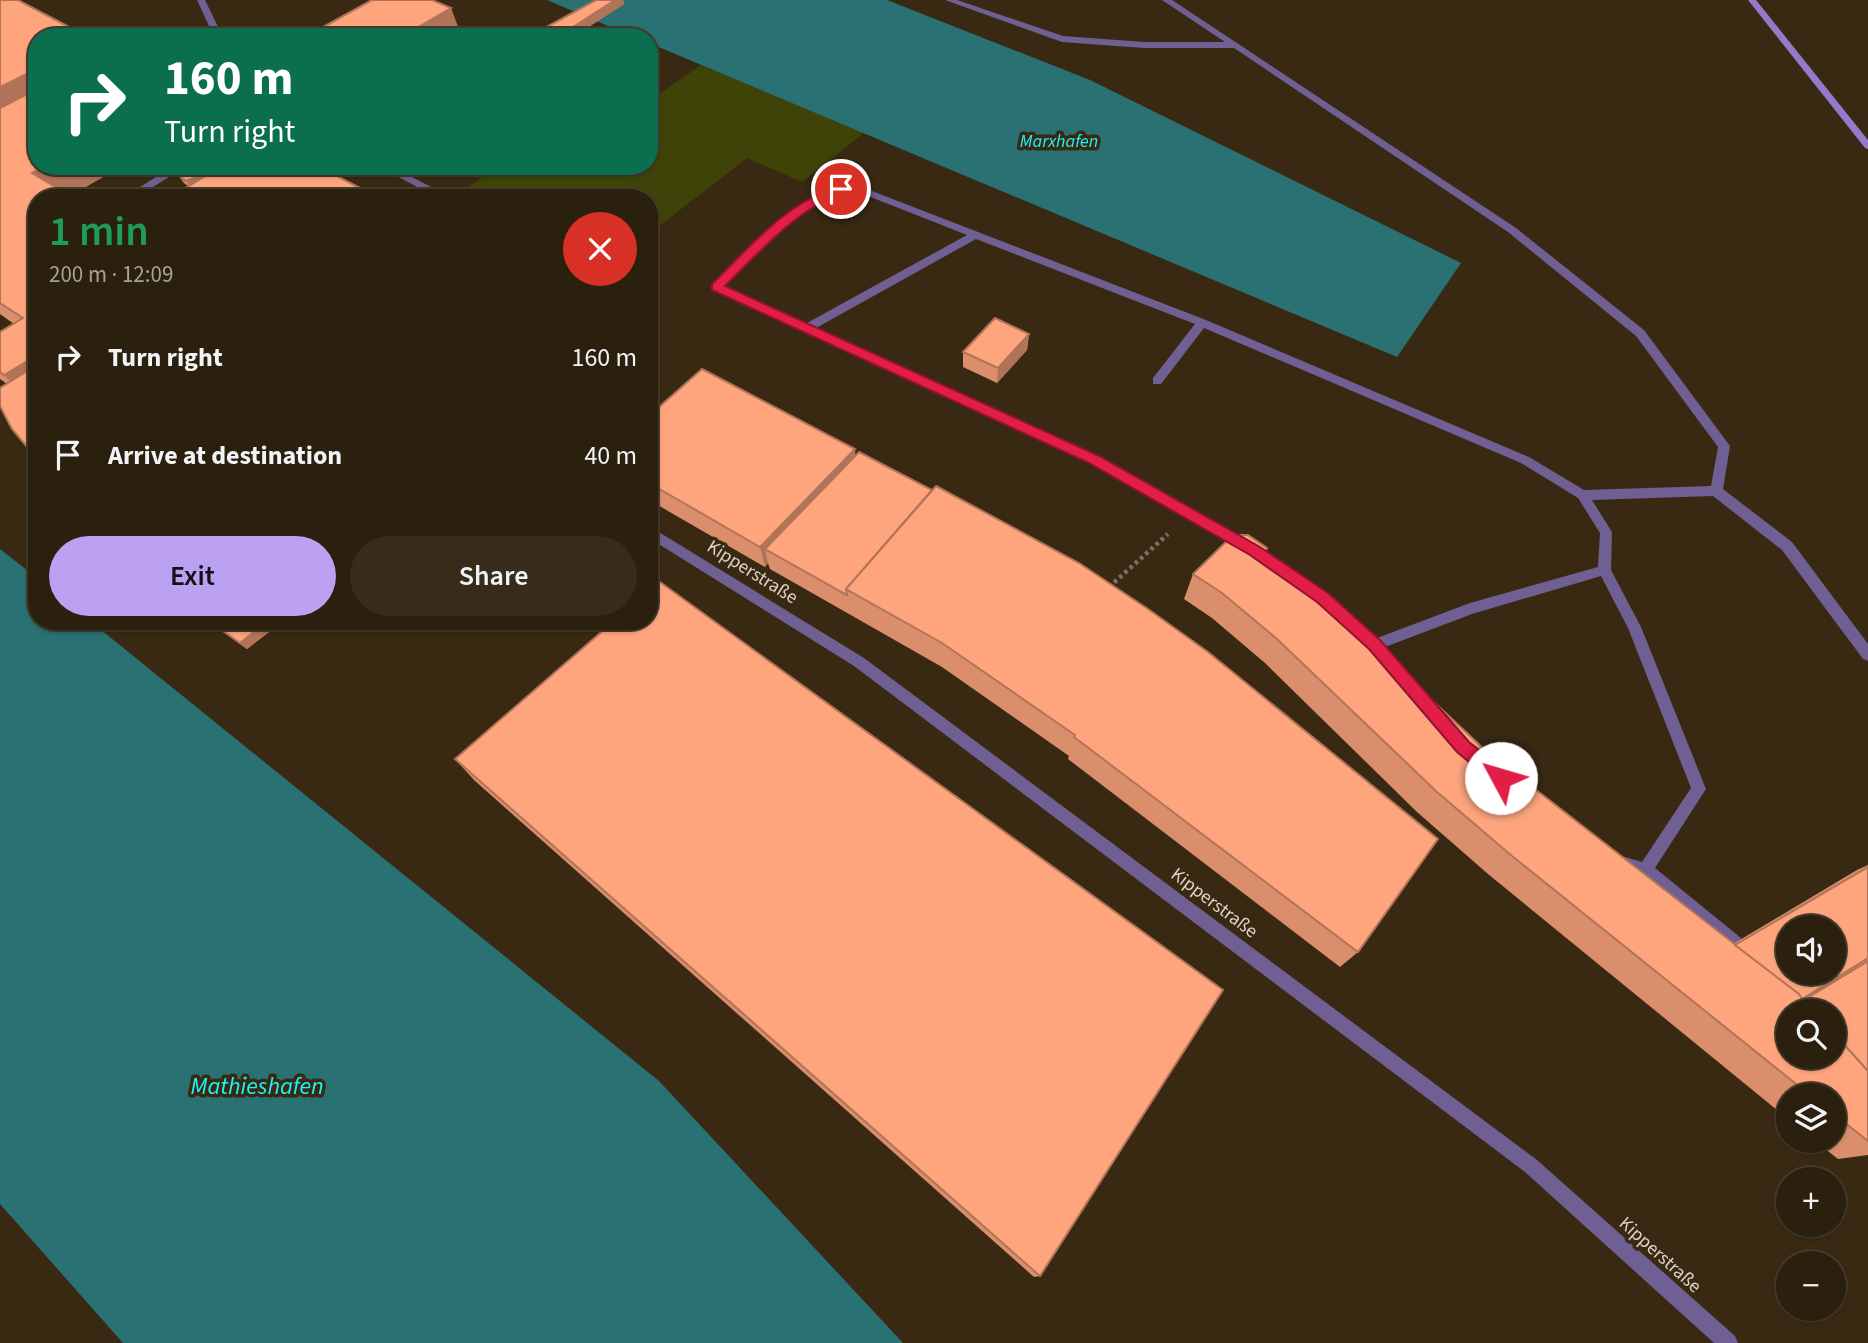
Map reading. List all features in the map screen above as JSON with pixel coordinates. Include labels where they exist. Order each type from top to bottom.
[{"type":"street","points":[[201,0],[215,28]]},
{"type":"street","points":[[949,0],[1062,39],[1144,45],[1236,46]]},
{"type":"street","points":[[1166,0],[1513,230],[1640,333],[1724,446],[1716,491]]},
{"type":"street","points":[[1752,0],[1868,146]]},
{"type":"street","points":[[142,189],[167,175]]},
{"type":"street","points":[[401,175],[429,189]]},
{"type":"street","points":[[1401,675],[1375,645],[1322,597],[1255,551],[1191,514],[1094,459],[717,287],[784,221],[822,196],[841,189],[859,189],[1202,323],[1525,460],[1582,495],[1606,532],[1604,570],[1634,627],[1699,789],[1645,870]]},
{"type":"street","points":[[807,328],[975,235]]},
{"type":"street","points":[[1157,381],[1202,323]]},
{"type":"street","points":[[1582,495],[1716,491],[1787,546],[1868,655]]},
{"type":"street","name":"Kipperstraße","points":[[658,537],[859,662],[1531,1166],[1728,1343]]},
{"type":"street","points":[[1375,645],[1469,609],[1604,570]]},
{"type":"street","points":[[1608,859],[1645,870],[1735,944]]},
{"type":"path","points":[[1105,590],[1191,514]]},
{"type":"green space","points":[[701,65],[864,133],[802,182],[747,158],[658,227],[658,189],[465,189],[485,175],[658,175],[658,95]]},
{"type":"water","name":"Marxhafen","points":[[547,0],[887,0],[1090,80],[1461,263],[1397,357],[658,47],[658,28],[613,28]]},
{"type":"water","name":"Mathieshafen","points":[[0,549],[28,571],[28,630],[101,630],[659,1081],[903,1343],[123,1343],[0,1204]]},
{"type":"building","points":[[0,0],[18,0],[71,28],[28,28],[28,73],[0,87]]},
{"type":"building","points":[[372,0],[432,0],[451,8],[417,28],[321,28]]},
{"type":"building","points":[[596,0],[615,0],[571,28],[545,28]]},
{"type":"building","points":[[28,94],[28,175],[35,175],[59,189],[28,189],[28,360],[4,375],[0,372],[0,332],[23,318],[0,303],[0,108]]},
{"type":"building","points":[[178,175],[202,175],[186,181]]},
{"type":"building","points":[[207,175],[335,175],[362,189],[184,189]]},
{"type":"building","points":[[995,318],[1029,334],[998,368],[963,352]]},
{"type":"building","points":[[702,369],[855,449],[760,547],[658,488],[658,408]]},
{"type":"building","points":[[28,371],[28,448],[12,429],[0,406],[0,388]]},
{"type":"building","points":[[859,452],[932,490],[846,589],[847,595],[765,549]]},
{"type":"building","points":[[936,486],[1079,563],[1148,609],[1208,652],[1438,839],[1358,952],[1074,737],[1075,735],[942,643],[846,589]]},
{"type":"building","points":[[1233,535],[1248,535],[1267,548],[1264,556],[1384,655],[1486,751],[1776,976],[1776,985],[1787,985],[1799,994],[1803,999],[1776,999],[1776,1068],[1512,856],[1437,792],[1277,639],[1222,593],[1193,574]]},
{"type":"building","points":[[660,582],[1223,990],[1040,1276],[455,759],[604,630],[658,630]]},
{"type":"building","points":[[222,630],[256,630],[240,643]]},
{"type":"building","points":[[1868,867],[1868,958],[1846,972],[1846,915],[1786,915]]},
{"type":"building","points":[[1776,921],[1776,976],[1735,945]]},
{"type":"building","points":[[1868,961],[1868,1071],[1846,1046],[1846,999],[1806,999],[1829,985],[1846,985],[1846,974]]},
{"type":"building","points":[[1787,985],[1825,985],[1802,999]]},
{"type":"building","points":[[1846,1046],[1868,1071],[1868,1141],[1846,1124],[1846,1083],[1795,1083],[1777,1069],[1846,1069]]},
{"type":"route","points":[[841,189],[822,196],[784,221],[717,287],[1094,459],[1255,551],[1322,597],[1375,645],[1463,747],[1501,778]]}]
